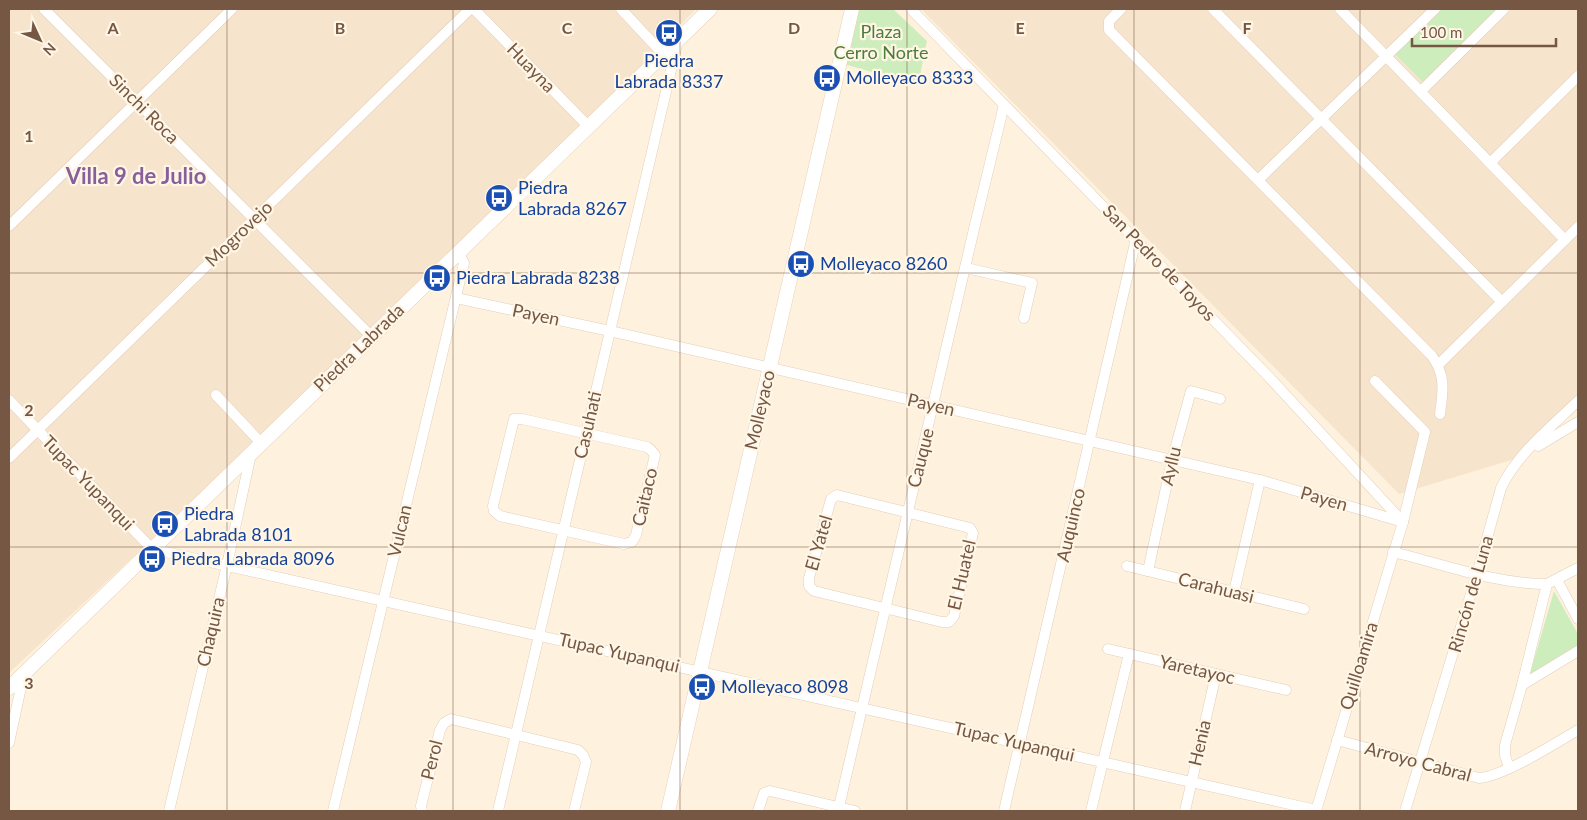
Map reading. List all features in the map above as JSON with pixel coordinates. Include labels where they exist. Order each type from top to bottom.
[{"type":"main road","name":"Piedra Labrada","points":[[9,688],[710,9]]},
{"type":"main road","name":"Molleyaco","points":[[668,811],[852,9]]},
{"type":"street","name":"Sinchi Roca","points":[[44,9],[371,336]]},
{"type":"street","points":[[9,226],[232,9]]},
{"type":"street","name":"Mogrovejo","points":[[9,458],[470,9]]},
{"type":"street","name":"Huayna","points":[[474,9],[588,126]]},
{"type":"street","points":[[621,9],[663,54]]},
{"type":"street","points":[[1121,9],[1106,25],[1109,30],[1432,356],[1438,365],[1442,377],[1443,392],[1440,414]]},
{"type":"street","points":[[1213,9],[1502,302]]},
{"type":"street","points":[[1340,9],[1565,240]]},
{"type":"street","points":[[1258,180],[1435,9]]},
{"type":"street","points":[[1421,91],[1504,9]]},
{"type":"street","name":"San Pedro de Toyos","points":[[915,10],[1004,105],[1268,376],[1403,522]]},
{"type":"street","name":"Casuhati","points":[[498,811],[678,39]]},
{"type":"street","points":[[1490,162],[1578,76]]},
{"type":"street","name":"Cauque","points":[[838,809],[1004,105]]},
{"type":"street","points":[[1438,365],[1578,227]]},
{"type":"street","name":"Auquinco","points":[[1004,811],[1136,240]]},
{"type":"street","name":"Vulcan","points":[[333,811],[464,263],[458,252]]},
{"type":"street","points":[[966,268],[1032,283],[1024,318]]},
{"type":"street","name":"Payen","points":[[456,298],[610,330],[1260,480],[1403,522]]},
{"type":"street","name":"Quilloamira","points":[[1316,810],[1403,522],[1425,432],[1374,381]]},
{"type":"street","name":"Ayllu","points":[[1148,571],[1172,460],[1190,391],[1220,400]]},
{"type":"street","points":[[216,395],[256,448]]},
{"type":"street","name":"Tupac Yupanqui","points":[[9,400],[152,548],[1316,810]]},
{"type":"street","name":"Rincón de Luna","points":[[1405,811],[1501,488],[1506,477],[1523,456],[1578,401]]},
{"type":"street","points":[[564,530],[500,516],[494,511],[493,506],[514,420],[522,419],[586,433]]},
{"type":"street","points":[[1523,456],[1578,422]]},
{"type":"street","name":"Caitaco","points":[[564,530],[624,544],[632,542],[636,535],[655,456],[647,446],[586,433]]},
{"type":"street","name":"Chaquira","points":[[169,811],[256,448]]},
{"type":"street","points":[[1234,592],[1260,480]]},
{"type":"street","name":"El Yatel","points":[[886,609],[814,591],[809,586],[809,578],[831,499],[837,495],[907,512]]},
{"type":"street","name":"El Huatel","points":[[886,609],[949,622],[954,616],[973,533],[970,528],[907,512]]},
{"type":"street","points":[[1393,552],[1477,574],[1531,584],[1552,582],[1578,568]]},
{"type":"street","name":"Carahuasi","points":[[1128,566],[1304,609]]},
{"type":"street","points":[[1552,582],[1578,619]]},
{"type":"street","points":[[1509,768],[1505,755],[1505,745],[1552,582]]},
{"type":"street","name":"Yaretayoc","points":[[1108,649],[1286,690]]},
{"type":"street","points":[[1522,685],[1578,651]]},
{"type":"street","points":[[1091,811],[1128,654]]},
{"type":"street","points":[[9,743],[24,673]]},
{"type":"street","name":"Henia","points":[[1185,811],[1216,674]]},
{"type":"street","name":"Perol","points":[[422,811],[421,806],[440,730],[444,723],[451,720],[515,734]]},
{"type":"street","points":[[515,734],[578,750],[584,755],[586,762],[574,811]]},
{"type":"street","name":"Arroyo Cabral","points":[[1337,740],[1479,778],[1487,777],[1509,768],[1577,734]]},
{"type":"street","points":[[758,811],[764,794],[770,791],[838,809],[855,811]]},
{"type":"shaded area","points":[[9,9],[696,9],[460,251],[9,673]]},
{"type":"shaded area","points":[[921,9],[1578,9],[1578,400],[1518,458],[1399,494]]},
{"type":"green space","name":"Plaza Cerro Norte","points":[[857,9],[893,9],[927,41],[918,85],[840,63]]},
{"type":"green space","points":[[1442,9],[1498,9],[1423,82],[1395,54]]},
{"type":"green space","points":[[1554,591],[1578,634],[1578,650],[1529,677]]},
{"type":"place","name":"Piedra Labrada 8337","points":[[669,33]]},
{"type":"place","name":"Molleyaco 8333","points":[[827,78]]},
{"type":"place","name":"Piedra Labrada 8267","points":[[499,198]]},
{"type":"place","name":"Molleyaco 8260","points":[[801,264]]},
{"type":"place","name":"Piedra Labrada 8238","points":[[437,278]]},
{"type":"place","name":"Piedra Labrada 8101","points":[[165,524]]},
{"type":"place","name":"Piedra Labrada 8096","points":[[152,559]]},
{"type":"place","name":"Molleyaco 8098","points":[[702,687]]},
{"type":"district","name":"Villa 9 de Julio","points":[[136,176]]}]
